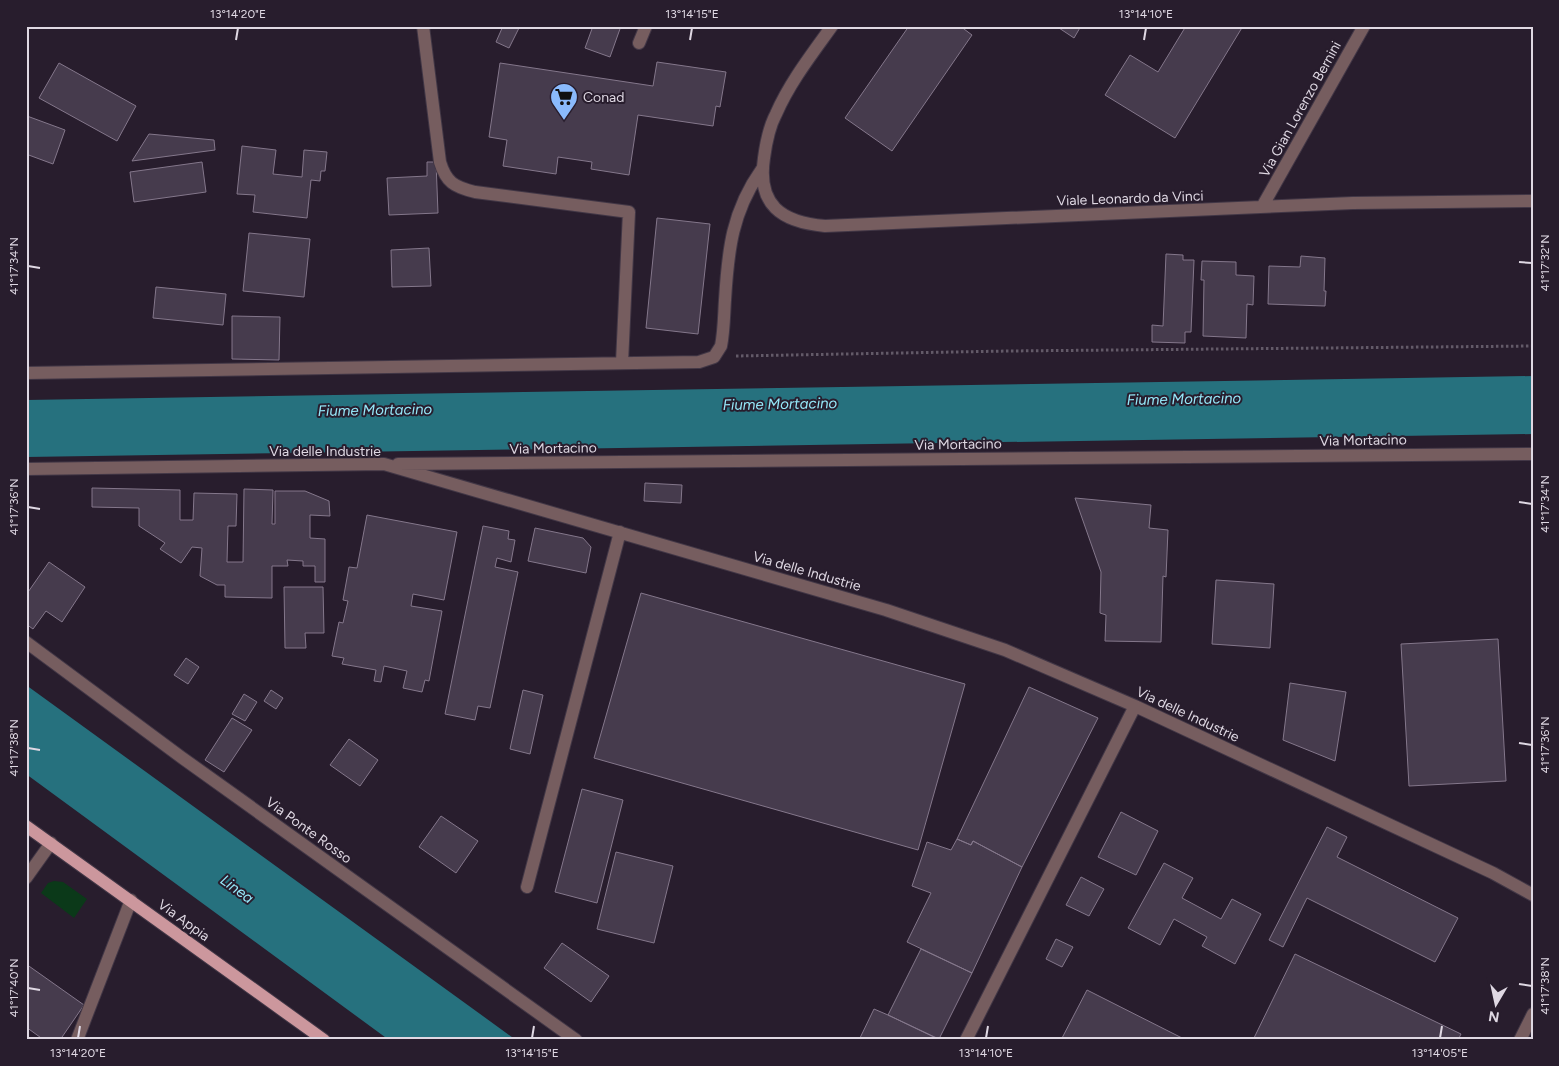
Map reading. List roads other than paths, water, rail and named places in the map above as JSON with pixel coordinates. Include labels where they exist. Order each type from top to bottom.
[{"type":"main road","name":"Via Appia","points":[[26,826],[324,1040]]},
{"type":"street","points":[[423,26],[440,162],[446,178],[452,184],[475,192],[629,212],[622,363]]},
{"type":"street","points":[[639,43],[646,26]]},
{"type":"street","points":[[26,373],[691,363],[714,357],[722,340],[727,263],[731,234],[739,210],[750,186],[762,169],[767,140],[775,114],[795,79],[832,26]]},
{"type":"street","name":"Via Gian Lorenzo Bernini","points":[[1262,207],[1364,26]]},
{"type":"street","name":"Viale Leonardo da Vinci","points":[[762,169],[764,190],[774,207],[792,219],[825,226],[1417,201],[1533,201]]},
{"type":"street","name":"Via Mortacino","points":[[384,464],[1532,458]]},
{"type":"street","name":"Via delle Industrie","points":[[26,470],[384,464],[934,625],[1005,650],[1134,706],[1493,873],[1533,895]]},
{"type":"street","points":[[527,886],[620,532]]},
{"type":"street","name":"Via Ponte Rosso","points":[[26,642],[181,757],[576,1040]]},
{"type":"street","points":[[966,1040],[1134,706]]},
{"type":"street","points":[[26,878],[51,843]]},
{"type":"street","points":[[77,1040],[131,900]]},
{"type":"street","points":[[1520,1040],[1533,1014]]},
{"type":"water","name":"Fiume Mortacino","points":[[1533,376],[1533,434],[26,457],[26,400]]},
{"type":"water","name":"Linea","points":[[26,685],[516,1040],[389,1040],[26,774]]},
{"type":"place","name":"Conad","points":[[564,121]]}]
